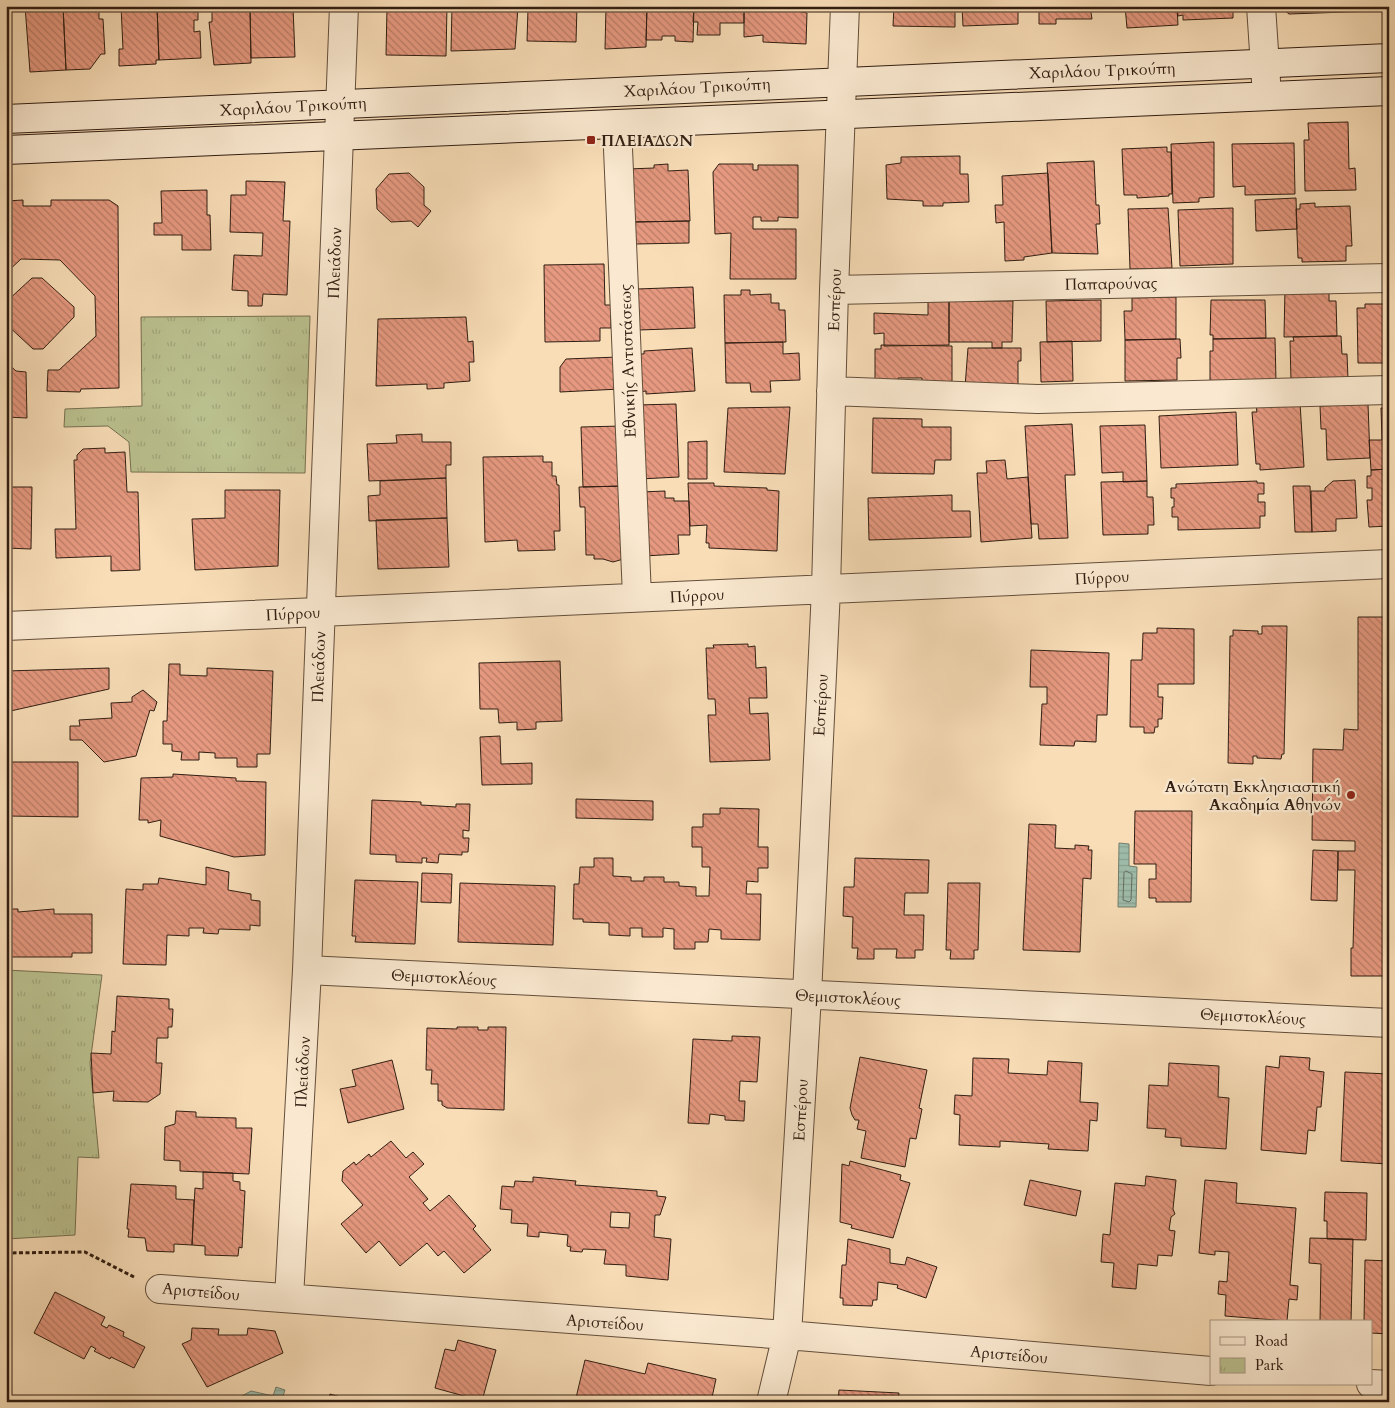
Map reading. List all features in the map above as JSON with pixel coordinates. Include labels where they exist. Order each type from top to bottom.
[{"type":"street","name":"Πλειάδων","points":[[289,1298],[307,970],[344,6]]},
{"type":"street","name":"Εσπέρου","points":[[771,1402],[787,1335],[807,995],[826,589],[834,290],[845,6]]},
{"type":"street","points":[[1261,6],[1266,96]]},
{"type":"street","name":"Χαριλάου Τρικούπη","points":[[6,119],[843,80],[1389,58]]},
{"type":"street","name":"Χαριλάου Τρικούπη","points":[[6,150],[1389,91]]},
{"type":"street","name":"Εθνικής Αντιστάσεως","points":[[617,125],[637,597]]},
{"type":"street","name":"Παπαρούνας","points":[[834,290],[1389,278]]},
{"type":"street","points":[[831,391],[1038,398],[1389,390]]},
{"type":"street","name":"Πύρρου","points":[[6,626],[1389,564]]},
{"type":"street","name":"Θεμιστοκλέους","points":[[307,970],[1389,1023]]},
{"type":"street","name":"Αριστείδου","points":[[160,1289],[787,1335],[1210,1370]]},
{"type":"street","points":[[1372,1384],[1389,1385]]},
{"type":"path","name":"Αριστείδου","points":[[6,1253],[85,1252],[160,1289]]},
{"type":"green space","points":[[310,316],[305,473],[131,472],[129,442],[108,426],[64,427],[65,409],[142,406],[141,317]]},
{"type":"green space","points":[[6,970],[102,975],[90,1063],[99,1158],[78,1157],[75,1235],[6,1239]]},
{"type":"water","points":[[1119,843],[1129,844],[1129,866],[1137,867],[1136,907],[1118,907]]},
{"type":"water","points":[[276,1387],[285,1390],[281,1402],[231,1402],[251,1391],[273,1396]]},
{"type":"building","points":[[25,6],[63,6],[66,70],[30,72]]},
{"type":"building","points":[[63,6],[102,6],[102,11],[99,11],[99,19],[103,19],[105,54],[101,54],[90,69],[66,70]]},
{"type":"building","points":[[121,6],[157,6],[159,60],[156,60],[156,64],[119,66],[119,49],[123,49]]},
{"type":"building","points":[[157,6],[193,6],[194,12],[198,12],[198,20],[194,20],[194,32],[200,31],[201,58],[159,60]]},
{"type":"building","points":[[212,6],[250,6],[251,63],[214,65],[209,22],[212,22]]},
{"type":"building","points":[[250,6],[293,7],[295,57],[251,58]]},
{"type":"building","points":[[393,6],[447,6],[446,56],[386,55],[387,8],[393,8]]},
{"type":"building","points":[[452,6],[518,7],[515,49],[451,51]]},
{"type":"building","points":[[521,6],[577,6],[576,42],[527,41],[528,9],[521,9]]},
{"type":"building","points":[[606,6],[647,6],[646,47],[605,49]]},
{"type":"building","points":[[647,6],[694,6],[693,42],[675,41],[675,36],[662,36],[662,40],[646,40]]},
{"type":"building","points":[[694,6],[744,6],[744,23],[720,23],[720,35],[697,35],[698,22],[693,22]]},
{"type":"building","points":[[744,6],[801,6],[801,12],[807,13],[806,44],[763,42],[763,35],[744,37]]},
{"type":"building","points":[[894,6],[955,6],[955,27],[893,26]]},
{"type":"building","points":[[962,6],[1018,6],[1018,24],[963,26]]},
{"type":"building","points":[[1039,6],[1090,6],[1092,19],[1056,19],[1056,24],[1039,24]]},
{"type":"building","points":[[1125,6],[1177,6],[1178,25],[1127,28]]},
{"type":"building","points":[[1177,6],[1233,6],[1233,18],[1183,20],[1183,15],[1178,16]]},
{"type":"building","points":[[1279,6],[1375,6],[1375,11],[1289,14]]},
{"type":"building","points":[[6,35],[9,36],[10,71],[6,71]]},
{"type":"building","points":[[1348,122],[1349,169],[1355,168],[1356,190],[1305,191],[1304,140],[1309,140],[1308,123]]},
{"type":"building","points":[[1214,142],[1214,197],[1199,198],[1199,202],[1173,203],[1171,144]]},
{"type":"building","points":[[1294,143],[1295,194],[1245,195],[1245,186],[1233,187],[1232,144]]},
{"type":"building","points":[[1167,147],[1167,152],[1171,152],[1172,194],[1169,194],[1169,196],[1137,198],[1137,195],[1124,195],[1122,149]]},
{"type":"building","points":[[960,156],[960,174],[968,174],[969,202],[943,203],[943,206],[923,206],[923,201],[887,199],[886,165],[901,163],[901,157]]},
{"type":"building","points":[[1094,161],[1096,205],[1099,205],[1100,224],[1096,224],[1098,254],[1052,253],[1047,163]]},
{"type":"building","points":[[668,164],[668,171],[688,170],[690,221],[629,222],[628,169],[654,168],[654,165]]},
{"type":"building","points":[[719,164],[753,164],[753,170],[758,170],[758,165],[798,165],[798,218],[778,217],[778,221],[761,221],[761,217],[753,217],[753,229],[796,229],[796,279],[730,279],[731,233],[715,234],[713,172]]},
{"type":"building","points":[[409,173],[424,187],[424,205],[431,211],[418,227],[411,221],[391,222],[377,209],[376,189],[389,174]]},
{"type":"building","points":[[1048,173],[1052,253],[1024,257],[1024,260],[1005,261],[1004,222],[996,223],[995,205],[1003,205],[1002,176]]},
{"type":"building","points":[[246,181],[285,182],[283,221],[290,221],[287,295],[263,294],[262,306],[248,306],[248,291],[232,290],[234,255],[262,256],[263,233],[230,232],[231,195],[246,195]]},
{"type":"building","points":[[207,190],[207,215],[210,215],[211,250],[182,250],[182,235],[154,235],[154,223],[162,223],[161,191]]},
{"type":"building","points":[[1296,198],[1297,229],[1256,231],[1255,200]]},
{"type":"building","points":[[23,200],[23,206],[51,206],[51,200],[109,200],[118,206],[119,388],[81,389],[80,392],[47,391],[48,370],[59,370],[96,336],[95,296],[60,260],[21,259],[6,273],[6,201]]},
{"type":"building","points":[[1315,203],[1315,207],[1350,206],[1352,246],[1346,246],[1346,261],[1302,262],[1302,258],[1298,258],[1296,209],[1300,209],[1300,204]]},
{"type":"building","points":[[1168,208],[1172,268],[1130,269],[1128,209]]},
{"type":"building","points":[[1233,208],[1233,264],[1180,266],[1178,210]]},
{"type":"building","points":[[689,221],[689,243],[635,244],[635,222]]},
{"type":"building","points":[[604,264],[605,305],[611,305],[611,328],[600,328],[600,341],[545,342],[544,265]]},
{"type":"building","points":[[32,278],[42,278],[74,307],[74,317],[43,349],[33,349],[6,324],[6,302]]},
{"type":"building","points":[[693,287],[695,328],[639,330],[637,289]]},
{"type":"building","points":[[1329,287],[1329,301],[1336,301],[1337,336],[1284,337],[1285,288]]},
{"type":"building","points":[[741,290],[750,290],[750,295],[771,294],[771,303],[779,303],[779,310],[785,310],[786,342],[725,343],[724,295],[741,295]]},
{"type":"building","points":[[1176,297],[1176,339],[1125,340],[1124,311],[1132,311],[1132,298]]},
{"type":"building","points":[[1101,300],[1101,341],[1047,342],[1046,301]]},
{"type":"building","points":[[1211,300],[1265,300],[1266,338],[1213,339],[1213,335],[1210,335]]},
{"type":"building","points":[[928,301],[949,301],[949,345],[884,346],[884,333],[874,334],[874,313],[928,315]]},
{"type":"building","points":[[949,301],[1013,301],[1012,342],[1002,342],[1002,348],[992,348],[992,342],[949,342]]},
{"type":"building","points":[[1365,304],[1389,304],[1389,363],[1358,363],[1357,308],[1365,308]]},
{"type":"building","points":[[466,317],[468,342],[473,341],[474,362],[469,362],[470,381],[444,383],[444,388],[427,389],[427,384],[376,386],[378,319]]},
{"type":"building","points":[[1341,336],[1342,354],[1347,354],[1348,379],[1291,381],[1290,341],[1294,341],[1293,337]]},
{"type":"building","points":[[1275,338],[1276,381],[1210,381],[1210,351],[1213,351],[1213,339]]},
{"type":"building","points":[[1180,339],[1181,358],[1177,358],[1177,380],[1125,381],[1125,340]]},
{"type":"building","points":[[1072,341],[1073,381],[1041,382],[1040,342]]},
{"type":"building","points":[[783,342],[783,354],[799,353],[800,380],[770,381],[771,392],[751,392],[750,383],[726,383],[725,343]]},
{"type":"building","points":[[881,345],[952,346],[952,387],[922,387],[922,378],[898,378],[898,381],[875,380],[875,349],[881,349]]},
{"type":"building","points":[[692,348],[695,391],[646,394],[646,391],[639,392],[636,354],[644,354],[644,351]]},
{"type":"building","points":[[968,348],[1021,348],[1021,361],[1018,361],[1018,388],[965,387]]},
{"type":"building","points":[[618,357],[620,389],[560,392],[560,367],[566,359]]},
{"type":"building","points":[[6,362],[16,371],[26,372],[27,418],[6,417]]},
{"type":"building","points":[[1300,403],[1304,467],[1260,470],[1260,464],[1256,464],[1252,412],[1257,412],[1256,406]]},
{"type":"building","points":[[676,404],[679,477],[639,479],[637,405]]},
{"type":"building","points":[[1368,404],[1370,458],[1327,460],[1326,429],[1321,429],[1320,406]]},
{"type":"building","points":[[790,407],[785,474],[724,472],[728,408]]},
{"type":"building","points":[[1381,408],[1389,408],[1389,469],[1371,470],[1369,440],[1382,440]]},
{"type":"building","points":[[1236,412],[1238,465],[1161,468],[1159,416]]},
{"type":"building","points":[[873,418],[922,419],[922,427],[951,427],[951,460],[935,460],[934,474],[872,473]]},
{"type":"building","points":[[1072,424],[1075,475],[1065,475],[1068,538],[1039,539],[1038,524],[1031,524],[1025,426]]},
{"type":"building","points":[[1145,425],[1147,481],[1123,482],[1123,472],[1102,473],[1100,426]]},
{"type":"building","points":[[622,426],[625,486],[583,487],[581,427]]},
{"type":"building","points":[[422,434],[422,442],[451,442],[451,465],[446,465],[446,478],[369,481],[367,444],[397,443],[396,435]]},
{"type":"building","points":[[707,441],[707,479],[688,479],[688,442]]},
{"type":"building","points":[[105,448],[105,453],[125,452],[127,492],[138,492],[140,570],[111,571],[111,556],[56,558],[55,529],[76,529],[74,460],[77,460],[77,455],[83,449]]},
{"type":"building","points":[[543,456],[543,462],[552,462],[552,476],[556,476],[557,485],[559,485],[560,531],[554,531],[555,550],[518,551],[517,540],[485,542],[483,457]]},
{"type":"building","points":[[1005,460],[1007,479],[1028,477],[1032,538],[981,542],[977,473],[987,473],[986,461]]},
{"type":"building","points":[[1389,469],[1389,526],[1369,527],[1367,500],[1372,500],[1372,488],[1367,488],[1367,476],[1371,476],[1371,470]]},
{"type":"building","points":[[446,478],[447,518],[369,521],[368,496],[380,495],[380,481]]},
{"type":"building","points":[[1355,480],[1357,518],[1336,519],[1336,531],[1312,532],[1311,491],[1325,491],[1325,488],[1333,481]]},
{"type":"building","points":[[1147,481],[1147,497],[1153,497],[1154,525],[1148,525],[1148,534],[1103,535],[1101,482]]},
{"type":"building","points":[[1257,481],[1257,483],[1264,483],[1264,494],[1258,494],[1258,502],[1265,502],[1265,516],[1260,516],[1260,528],[1178,530],[1178,517],[1172,517],[1174,498],[1171,498],[1171,488],[1176,488],[1176,484]]},
{"type":"building","points":[[688,483],[714,483],[714,486],[767,488],[767,490],[779,491],[777,551],[709,548],[709,543],[706,543],[707,525],[690,526]]},
{"type":"building","points":[[625,486],[627,558],[613,562],[594,559],[594,555],[586,555],[585,507],[580,507],[579,487]]},
{"type":"building","points":[[1293,486],[1310,486],[1312,532],[1295,532]]},
{"type":"building","points":[[6,487],[32,487],[31,549],[6,548]]},
{"type":"building","points":[[225,490],[280,490],[278,566],[195,570],[192,519],[225,518]]},
{"type":"building","points":[[665,491],[665,498],[674,498],[674,501],[689,501],[690,535],[678,535],[679,554],[644,556],[641,492]]},
{"type":"building","points":[[952,495],[952,511],[970,511],[971,537],[869,540],[868,498]]},
{"type":"building","points":[[447,518],[449,567],[378,569],[376,520]]},
{"type":"building","name":"Ανώτατη Εκκλησιαστική Ακαδημία Αθηνών","points":[[1358,617],[1389,617],[1389,976],[1351,976],[1355,870],[1338,870],[1338,851],[1355,851],[1355,841],[1312,840],[1313,749],[1343,750],[1344,729],[1358,730]]},
{"type":"building","points":[[1262,626],[1287,626],[1284,754],[1282,754],[1281,759],[1257,758],[1257,756],[1253,756],[1253,764],[1228,763],[1230,636],[1233,636],[1233,630],[1258,631],[1258,634],[1262,634]]},
{"type":"building","points":[[1157,628],[1194,629],[1194,684],[1158,684],[1158,697],[1163,697],[1162,719],[1158,719],[1158,727],[1155,727],[1154,733],[1144,733],[1144,727],[1130,727],[1131,660],[1142,660],[1143,633],[1157,633]]},
{"type":"building","points":[[748,644],[748,647],[755,646],[756,668],[766,667],[767,698],[749,698],[750,714],[768,713],[770,760],[710,762],[708,715],[716,715],[715,699],[708,699],[706,648],[714,648],[713,645]]},
{"type":"building","points":[[1031,650],[1109,653],[1107,715],[1097,715],[1096,742],[1075,741],[1074,746],[1040,745],[1042,704],[1047,704],[1047,687],[1030,687]]},
{"type":"building","points":[[560,661],[562,721],[536,722],[536,729],[517,730],[517,722],[499,723],[498,709],[480,709],[479,663]]},
{"type":"building","points":[[169,664],[180,664],[180,675],[207,676],[207,668],[273,671],[270,754],[257,754],[257,767],[237,767],[237,758],[215,758],[215,753],[199,752],[199,760],[181,760],[182,752],[172,751],[172,744],[163,744],[163,721],[167,721]]},
{"type":"building","points":[[109,668],[109,689],[6,712],[6,671]]},
{"type":"building","points":[[143,690],[157,702],[154,711],[150,710],[136,756],[104,762],[82,740],[70,740],[70,726],[80,726],[79,720],[112,718],[111,703],[132,702],[132,697]]},
{"type":"building","points":[[500,736],[501,764],[532,763],[532,784],[482,785],[480,737]]},
{"type":"building","points":[[6,762],[78,762],[78,817],[6,816]]},
{"type":"building","points":[[173,774],[236,778],[236,781],[266,782],[265,855],[234,857],[160,836],[161,820],[148,823],[148,820],[139,820],[141,778],[173,777]]},
{"type":"building","points":[[576,799],[653,801],[653,820],[576,818]]},
{"type":"building","points":[[372,800],[421,802],[421,805],[456,807],[456,804],[470,804],[469,831],[463,830],[463,838],[469,838],[468,852],[462,852],[462,855],[439,854],[438,863],[426,862],[427,858],[422,858],[422,863],[396,862],[396,855],[370,854]]},
{"type":"building","points":[[720,808],[759,809],[758,847],[768,847],[768,868],[758,868],[758,882],[747,881],[746,894],[761,894],[760,940],[721,939],[721,930],[709,929],[708,942],[695,942],[695,949],[674,949],[674,929],[663,928],[663,937],[642,937],[642,928],[630,928],[630,936],[609,935],[609,923],[583,922],[583,919],[573,919],[574,884],[579,884],[580,867],[594,867],[594,858],[613,858],[613,876],[631,877],[631,881],[644,881],[644,877],[664,877],[664,882],[679,882],[679,886],[696,887],[696,896],[709,896],[710,867],[702,867],[702,847],[692,847],[692,827],[703,827],[703,814],[720,814]]},
{"type":"building","points":[[1135,811],[1192,811],[1191,902],[1156,902],[1156,898],[1149,898],[1149,879],[1156,879],[1156,864],[1134,864]]},
{"type":"building","points":[[1029,824],[1056,825],[1055,848],[1075,849],[1075,845],[1089,846],[1088,850],[1092,850],[1091,879],[1083,878],[1080,952],[1023,950]]},
{"type":"building","points":[[1313,850],[1338,851],[1337,901],[1311,900]]},
{"type":"building","points":[[855,858],[929,860],[928,893],[905,893],[904,915],[924,915],[923,950],[915,950],[915,958],[896,958],[897,949],[874,949],[874,959],[857,959],[858,948],[852,948],[853,917],[843,916],[844,887],[854,887]]},
{"type":"building","points":[[206,867],[229,872],[228,890],[251,894],[251,900],[260,901],[260,926],[250,925],[250,930],[219,929],[218,934],[203,933],[204,928],[189,928],[189,936],[167,935],[166,965],[123,964],[126,889],[143,890],[143,884],[158,884],[159,878],[206,885]]},
{"type":"building","points":[[422,873],[452,874],[451,903],[421,902]]},
{"type":"building","points":[[355,880],[418,882],[415,944],[355,942],[356,936],[352,936]]},
{"type":"building","points":[[460,883],[555,886],[553,945],[458,942]]},
{"type":"building","points":[[948,883],[980,883],[978,950],[974,950],[974,959],[950,959],[951,950],[946,950]]},
{"type":"building","points":[[6,909],[18,909],[18,912],[54,909],[54,914],[92,914],[92,953],[72,953],[72,957],[6,957]]},
{"type":"building","points":[[117,996],[169,999],[169,1009],[173,1009],[172,1027],[168,1027],[168,1038],[157,1038],[156,1063],[162,1063],[160,1094],[148,1102],[113,1101],[114,1091],[93,1093],[91,1053],[111,1054],[112,1031],[115,1032]]},
{"type":"building","points":[[457,1027],[478,1027],[478,1030],[488,1030],[488,1027],[506,1027],[504,1110],[447,1108],[442,1105],[442,1101],[438,1101],[438,1084],[431,1084],[432,1070],[426,1070],[427,1028],[457,1029]]},
{"type":"building","points":[[732,1036],[760,1037],[757,1082],[740,1081],[739,1101],[745,1101],[744,1121],[725,1120],[725,1116],[710,1114],[709,1124],[688,1123],[693,1039],[732,1041]]},
{"type":"building","points":[[1280,1056],[1310,1058],[1309,1070],[1324,1072],[1321,1107],[1317,1107],[1315,1131],[1308,1130],[1306,1154],[1261,1150],[1266,1066],[1279,1068]]},
{"type":"building","points":[[860,1057],[927,1070],[919,1108],[922,1109],[916,1139],[910,1138],[905,1167],[861,1158],[866,1131],[857,1129],[859,1120],[855,1120],[850,1108]]},
{"type":"building","points":[[973,1058],[1009,1059],[1008,1073],[1047,1075],[1048,1061],[1082,1063],[1080,1102],[1098,1103],[1097,1121],[1090,1120],[1088,1151],[1048,1149],[1049,1144],[1000,1141],[1000,1147],[959,1145],[960,1115],[954,1114],[955,1095],[972,1096]]},
{"type":"building","points":[[392,1060],[404,1109],[348,1123],[340,1089],[356,1086],[352,1070]]},
{"type":"building","points":[[1169,1063],[1219,1066],[1218,1097],[1229,1098],[1226,1149],[1181,1146],[1181,1138],[1165,1137],[1166,1129],[1147,1128],[1149,1085],[1168,1086]]},
{"type":"building","points":[[1345,1072],[1389,1074],[1387,1164],[1341,1161]]},
{"type":"building","points":[[176,1111],[196,1112],[196,1117],[236,1118],[236,1128],[252,1128],[249,1174],[180,1171],[180,1161],[164,1160],[165,1127],[175,1124]]},
{"type":"building","points":[[391,1141],[406,1158],[413,1152],[424,1164],[409,1177],[428,1199],[423,1203],[430,1211],[449,1195],[476,1226],[473,1229],[491,1250],[464,1273],[444,1251],[438,1256],[427,1243],[400,1266],[379,1241],[366,1253],[341,1224],[363,1205],[342,1181],[343,1171],[354,1162],[356,1165],[369,1154],[371,1157]]},
{"type":"building","points":[[850,1161],[901,1175],[900,1180],[910,1183],[893,1238],[851,1228],[852,1225],[840,1222],[842,1164],[849,1166]]},
{"type":"building","points":[[203,1172],[233,1173],[233,1181],[240,1182],[240,1190],[245,1191],[242,1248],[239,1247],[238,1256],[205,1255],[205,1246],[192,1245],[195,1188],[203,1189]]},
{"type":"building","points":[[1146,1176],[1176,1180],[1173,1209],[1175,1214],[1171,1217],[1169,1230],[1175,1231],[1172,1256],[1158,1255],[1157,1266],[1138,1264],[1136,1289],[1112,1287],[1114,1263],[1101,1262],[1103,1234],[1110,1235],[1115,1183],[1145,1186]]},
{"type":"building","points":[[533,1177],[576,1181],[575,1185],[657,1191],[657,1196],[666,1197],[660,1215],[655,1215],[654,1237],[671,1239],[668,1280],[626,1276],[626,1265],[604,1264],[606,1250],[583,1249],[582,1252],[570,1251],[571,1247],[567,1246],[568,1235],[539,1232],[539,1237],[527,1236],[528,1224],[511,1223],[512,1210],[500,1209],[502,1186],[514,1187],[515,1181],[533,1182]],"holes":[[[611,1212],[630,1213],[629,1228],[610,1227]]]},
{"type":"building","points":[[1030,1180],[1081,1191],[1076,1216],[1024,1205]]},
{"type":"building","points":[[1205,1180],[1237,1183],[1236,1203],[1296,1208],[1290,1285],[1298,1286],[1297,1300],[1289,1299],[1287,1320],[1225,1316],[1226,1295],[1218,1294],[1219,1281],[1227,1282],[1229,1252],[1215,1251],[1215,1255],[1199,1253]]},
{"type":"building","points":[[131,1184],[176,1186],[176,1199],[194,1200],[192,1245],[174,1244],[174,1252],[147,1251],[145,1238],[128,1237]]},
{"type":"building","points":[[1325,1192],[1367,1193],[1366,1240],[1327,1239],[1327,1221],[1324,1221]]},
{"type":"building","points":[[1310,1238],[1353,1239],[1351,1320],[1320,1320],[1321,1264],[1309,1263]]},
{"type":"building","points":[[848,1239],[890,1249],[890,1263],[905,1265],[907,1257],[937,1267],[926,1298],[897,1288],[898,1285],[878,1282],[877,1300],[873,1300],[872,1306],[843,1305],[843,1298],[840,1298],[842,1265],[846,1265]]},
{"type":"building","points":[[1365,1260],[1389,1261],[1389,1334],[1372,1333],[1372,1320],[1364,1320]]},
{"type":"building","points":[[55,1292],[105,1317],[101,1325],[107,1328],[109,1325],[124,1332],[123,1336],[145,1347],[134,1368],[94,1351],[96,1349],[91,1346],[84,1359],[34,1333]]},
{"type":"building","points":[[192,1328],[219,1329],[218,1335],[247,1335],[248,1328],[275,1331],[283,1353],[207,1387],[182,1344],[191,1340]]},
{"type":"building","points":[[458,1340],[496,1350],[482,1401],[435,1388],[445,1349],[455,1351]]},
{"type":"building","points":[[585,1360],[645,1374],[648,1363],[716,1379],[711,1402],[575,1402]]},
{"type":"building","points":[[6,1361],[8,1361],[7,1402],[6,1402]]},
{"type":"building","points":[[839,1390],[899,1393],[898,1402],[838,1402]]},
{"type":"building","points":[[330,1394],[348,1399],[347,1402],[328,1402]]},
{"type":"place","name":"ΠΛΕΙΑΔΩΝ","points":[[591,140]]},
{"type":"place","name":"Ανώτατη Εκκλησιαστική Ακαδημία Αθηνών","points":[[1351,795]]}]
